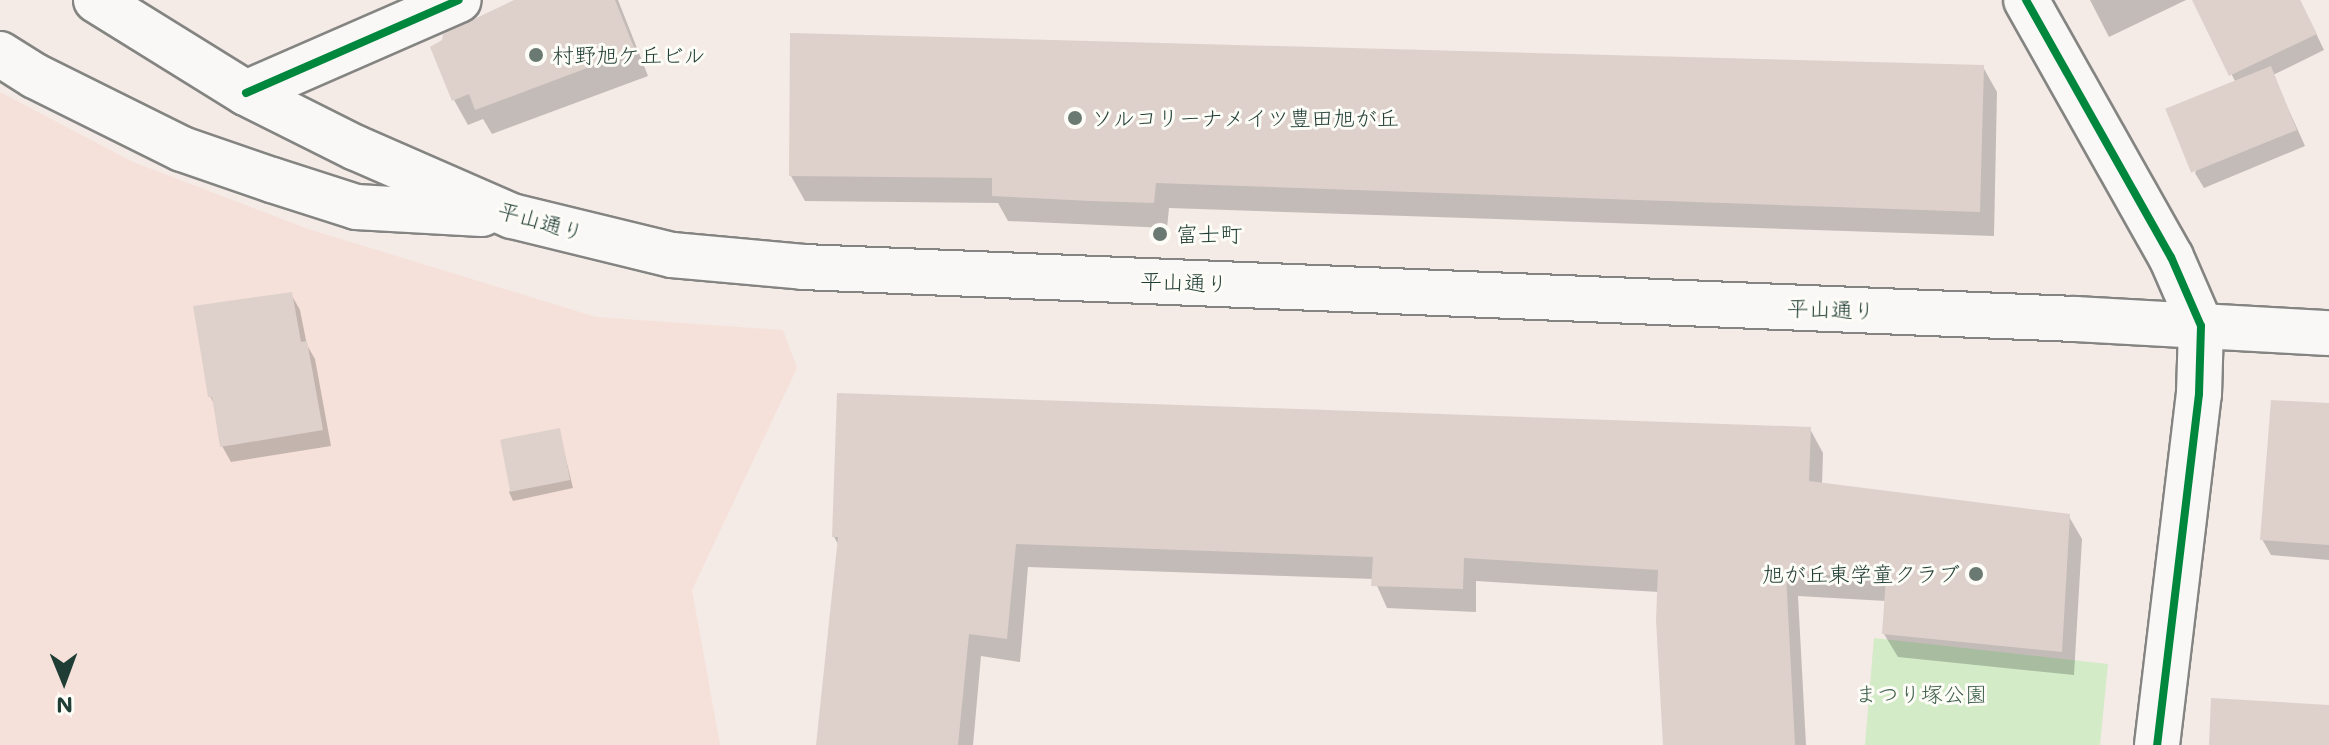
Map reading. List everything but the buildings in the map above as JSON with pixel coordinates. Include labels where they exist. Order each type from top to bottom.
[{"type":"main road","name":"平山通り","points":[[96,0],[246,93],[356,148],[512,216],[672,255],[803,267],[2329,333]]},
{"type":"main road","points":[[246,93],[459,0]]},
{"type":"main road","points":[[2026,0],[2171,257],[2201,326],[2199,394],[2157,745]]},
{"type":"main road","points":[[0,54],[35,76],[182,149],[356,207],[512,216]]},
{"type":"shaded area","points":[[0,92],[133,162],[308,229],[596,317],[783,330],[797,368],[692,590],[720,745],[0,745]]},
{"type":"green space","name":"まつり塚公園","points":[[1874,638],[2108,664],[2100,745],[1865,745]]},
{"type":"cycle path","points":[[246,93],[459,0]]},
{"type":"cycle path","points":[[2026,0],[2171,257],[2201,326],[2199,394],[2157,745]]},
{"type":"place","name":"村野旭ケ丘ビル","points":[[536,55]]},
{"type":"place","name":"ソルコリーナメイツ豊田旭が丘","points":[[1075,118]]},
{"type":"place","name":"富士町","points":[[1160,234]]},
{"type":"place","name":"旭が丘東学童クラブ","points":[[1976,574]]}]
